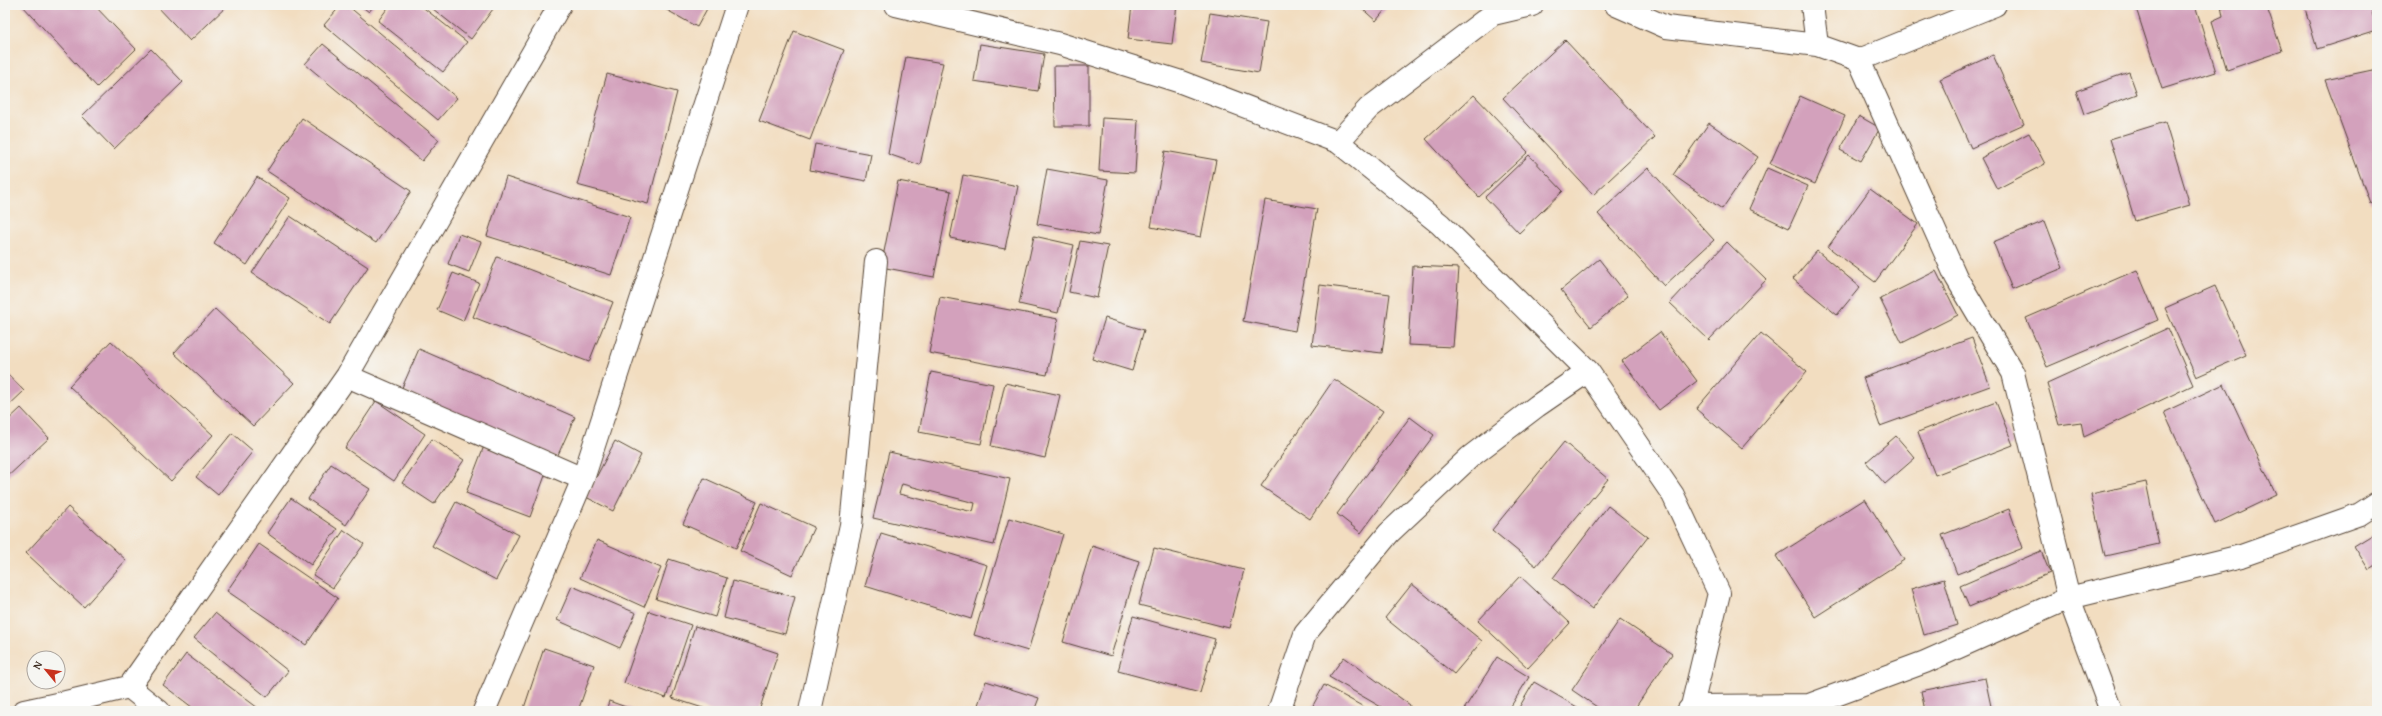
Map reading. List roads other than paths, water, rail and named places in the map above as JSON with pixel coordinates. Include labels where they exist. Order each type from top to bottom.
[{"type":"street","points":[[24,711],[64,706],[129,687],[347,376],[560,5]]},
{"type":"street","points":[[484,711],[583,479],[737,5]]},
{"type":"street","points":[[896,5],[1060,44],[1181,82],[1338,142],[1440,224],[1588,371],[1673,495],[1719,593],[1690,708],[1809,706],[1925,662],[2069,598],[2241,556],[2360,514],[2377,503]]},
{"type":"street","points":[[1338,142],[1369,108],[1493,14],[1532,5]]},
{"type":"street","points":[[1616,5],[1666,27],[1818,45],[1859,60],[1995,5]]},
{"type":"street","points":[[1812,5],[1818,45]]},
{"type":"street","points":[[1859,60],[1956,277],[2013,372],[2069,598],[2112,711]]},
{"type":"street","points":[[810,711],[852,526],[876,261]]},
{"type":"street","points":[[1279,711],[1305,634],[1389,533],[1470,457],[1537,406],[1588,371]]},
{"type":"street","points":[[347,376],[583,479]]},
{"type":"street","points":[[129,687],[159,711]]}]
